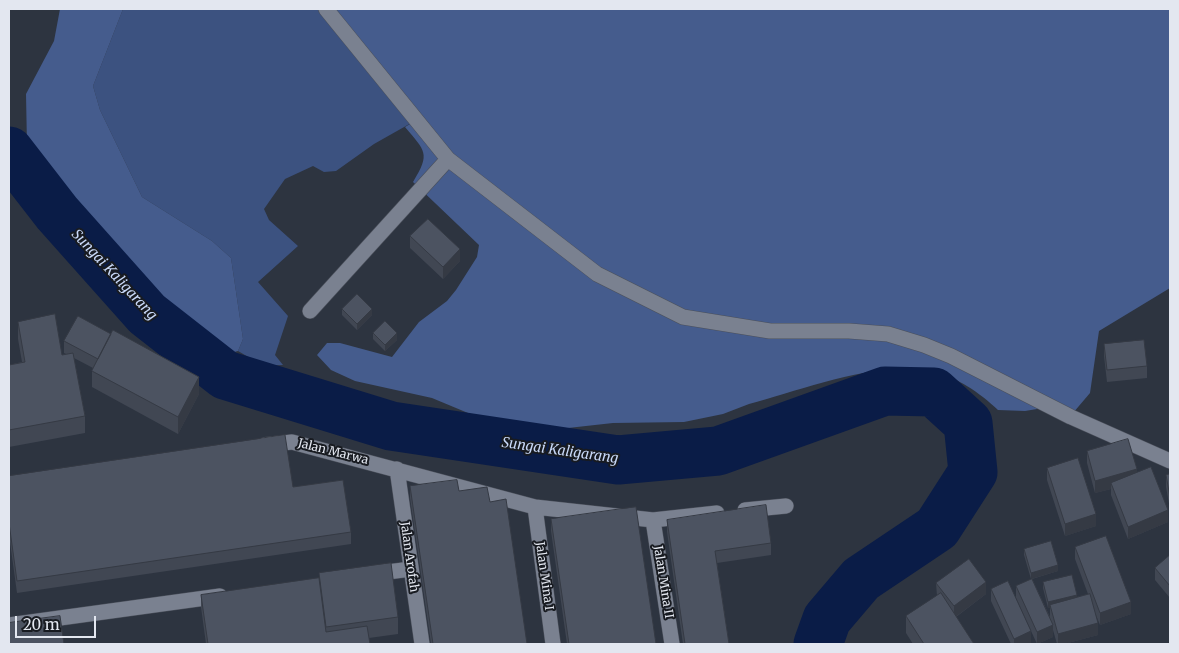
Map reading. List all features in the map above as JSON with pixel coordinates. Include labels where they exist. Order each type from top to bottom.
[{"type":"street","points":[[326,9],[448,159],[597,274],[683,317],[770,331],[849,331],[888,334],[951,356],[1071,417],[1170,461]]},
{"type":"street","points":[[310,311],[448,159]]},
{"type":"street","name":"Jalan Marwa","points":[[250,446],[292,442],[535,507],[653,520],[786,506]]},
{"type":"street","name":"Jalan Arofah","points":[[397,469],[422,644]]},
{"type":"street","name":"Jalan Mina I","points":[[535,507],[553,644]]},
{"type":"street","name":"Jalan Mina II","points":[[653,520],[672,644]]},
{"type":"street","points":[[352,577],[411,569]]},
{"type":"street","points":[[9,626],[234,594]]},
{"type":"shaded area","points":[[60,9],[123,9],[93,86],[100,110],[142,197],[212,241],[231,258],[243,339],[238,351],[227,354],[216,351],[174,323],[137,290],[72,220],[27,146],[26,94],[54,41]]},
{"type":"shaded area","points":[[123,9],[331,9],[420,118],[374,144],[336,171],[324,172],[313,166],[285,179],[264,209],[269,220],[298,246],[258,282],[288,316],[275,355],[283,365],[264,366],[238,351],[243,339],[231,258],[212,241],[142,197],[100,110],[93,86]]},
{"type":"shaded area","points":[[331,9],[1170,9],[1170,288],[1099,331],[1090,393],[1073,413],[1049,407],[1025,411],[998,410],[968,386],[942,374],[912,369],[865,373],[840,378],[749,404],[723,414],[684,422],[613,423],[532,432],[480,418],[432,398],[355,381],[331,370],[317,355],[327,343],[340,343],[392,357],[419,322],[447,301],[456,290],[477,257],[479,245],[413,182],[424,158],[421,147],[405,127],[420,118]]},
{"type":"building","points":[[428,219],[460,249],[443,267],[410,236]]},
{"type":"building","points":[[357,294],[372,309],[357,324],[342,309]]},
{"type":"building","points":[[55,314],[62,355],[73,353],[85,416],[9,430],[9,365],[25,362],[18,322]]},
{"type":"building","points":[[78,316],[111,334],[98,359],[64,341]]},
{"type":"building","points":[[385,321],[397,333],[385,345],[373,333]]},
{"type":"building","points":[[113,330],[199,377],[178,417],[92,371]]},
{"type":"building","points":[[1144,340],[1147,366],[1107,370],[1104,344]]},
{"type":"building","points":[[285,435],[293,487],[343,480],[351,532],[17,581],[9,523],[9,476]]},
{"type":"building","points":[[1128,439],[1137,469],[1095,481],[1087,451]]},
{"type":"building","points":[[1078,458],[1096,514],[1065,524],[1047,468]]},
{"type":"building","points":[[1151,467],[1168,510],[1128,527],[1111,483]]},
{"type":"building","points":[[1170,474],[1170,497],[1166,475]]},
{"type":"building","points":[[457,480],[459,491],[487,487],[490,502],[506,499],[527,644],[433,644],[410,486]]},
{"type":"building","points":[[766,505],[771,543],[715,551],[729,644],[685,644],[667,520]]},
{"type":"building","points":[[636,507],[656,644],[569,644],[551,519]]},
{"type":"building","points":[[1106,536],[1131,602],[1100,613],[1075,547]]},
{"type":"building","points":[[1051,541],[1058,565],[1031,573],[1024,549]]},
{"type":"building","points":[[1170,555],[1170,586],[1155,568]]},
{"type":"building","points":[[969,559],[986,582],[954,606],[936,583]]},
{"type":"building","points":[[391,563],[398,617],[326,627],[319,573]]},
{"type":"building","points":[[1072,575],[1077,595],[1048,602],[1043,582]]},
{"type":"building","points":[[319,578],[326,632],[367,626],[370,644],[208,644],[201,595]]},
{"type":"building","points":[[1032,579],[1053,625],[1037,632],[1016,586]]},
{"type":"building","points":[[1008,581],[1031,631],[1014,639],[991,589]]},
{"type":"building","points":[[941,593],[974,644],[924,644],[906,616]]},
{"type":"building","points":[[1090,594],[1098,623],[1058,634],[1050,605]]},
{"type":"building","points":[[60,616],[64,644],[9,644],[9,623]]},
{"type":"waterway","name":"Sungai Kaligarang","points":[[9,151],[57,213],[147,314],[225,375],[391,426],[618,460],[718,451],[885,391],[934,392],[968,423],[973,472],[937,528],[861,579],[827,619],[818,644]]}]
